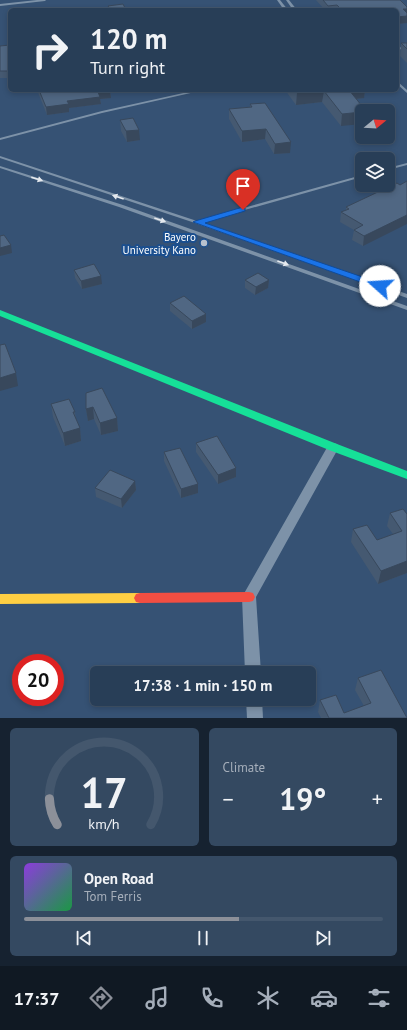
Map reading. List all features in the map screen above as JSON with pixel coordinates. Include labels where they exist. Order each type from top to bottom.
[{"type":"street","points":[[0,312],[333,447],[407,475]]},
{"type":"street","points":[[253,666],[249,597],[333,447]]},
{"type":"street","points":[[0,599],[249,597]]},
{"type":"street","points":[[254,706],[255,718]]},
{"type":"lane","points":[[0,5],[45,0]]},
{"type":"lane","points":[[278,0],[284,8]]},
{"type":"lane","points":[[287,0],[293,8]]},
{"type":"lane","points":[[399,84],[407,92]]},
{"type":"lane","points":[[0,139],[102,112],[193,92]]},
{"type":"lane","points":[[0,157],[197,222],[407,296]]},
{"type":"lane","points":[[395,167],[407,164]]},
{"type":"lane","points":[[0,167],[247,250],[407,308]]},
{"type":"lane","points":[[197,222],[355,178]]},
{"type":"lane","points":[[247,250],[255,243]]},
{"type":"lane","points":[[388,301],[394,291]]},
{"type":"building","points":[[323,0],[400,0],[407,7],[407,9],[403,9],[407,13],[407,16],[399,17],[399,8],[340,8],[337,5],[328,6]]},
{"type":"building","points":[[123,4],[125,8],[110,8],[108,6]]},
{"type":"building","points":[[401,43],[407,43],[407,49]]},
{"type":"building","points":[[8,45],[8,71],[0,71],[0,46]]},
{"type":"building","points":[[40,92],[98,92],[100,97],[67,101],[69,104],[46,107]]},
{"type":"building","points":[[325,92],[351,92],[360,104],[355,104],[355,113],[342,114]]},
{"type":"building","points":[[265,103],[291,142],[275,144],[266,129],[242,131],[229,109],[252,107],[250,104]]},
{"type":"building","points":[[133,118],[139,130],[126,131],[120,120]]},
{"type":"building","points":[[407,181],[407,215],[364,236],[354,230],[363,225],[341,212],[349,209],[346,207],[378,192],[395,192],[395,184],[397,183],[400,185]]},
{"type":"building","points":[[4,235],[11,245],[0,248],[0,236]]},
{"type":"building","points":[[94,264],[101,276],[81,281],[74,270]]},
{"type":"building","points":[[258,273],[269,280],[256,287],[245,280]]},
{"type":"building","points":[[184,296],[206,314],[192,321],[170,303]]},
{"type":"building","points":[[5,344],[16,373],[0,378],[0,345]]},
{"type":"building","points":[[102,388],[117,418],[100,423],[93,407],[86,409],[86,393]]},
{"type":"building","points":[[69,399],[80,428],[63,433],[51,404]]},
{"type":"building","points":[[217,436],[236,468],[218,475],[196,443]]},
{"type":"building","points":[[180,448],[198,484],[181,489],[164,452]]},
{"type":"building","points":[[110,470],[135,481],[121,499],[95,488]]},
{"type":"building","points":[[403,509],[407,514],[407,561],[381,571],[353,529],[367,525],[377,540],[402,531],[390,513]]},
{"type":"building","points":[[381,670],[407,718],[329,718],[320,700],[336,695],[344,713],[371,703],[358,678]]},
{"type":"traffic: fast","points":[[0,313],[333,447],[407,475]]},
{"type":"traffic: slow","points":[[0,599],[140,598]]},
{"type":"traffic: jam","points":[[140,598],[249,597]]},
{"type":"place","name":"Bayero University Kano","points":[[204,243]]},
{"type":"route","points":[[243,210],[197,222],[380,286]]}]
